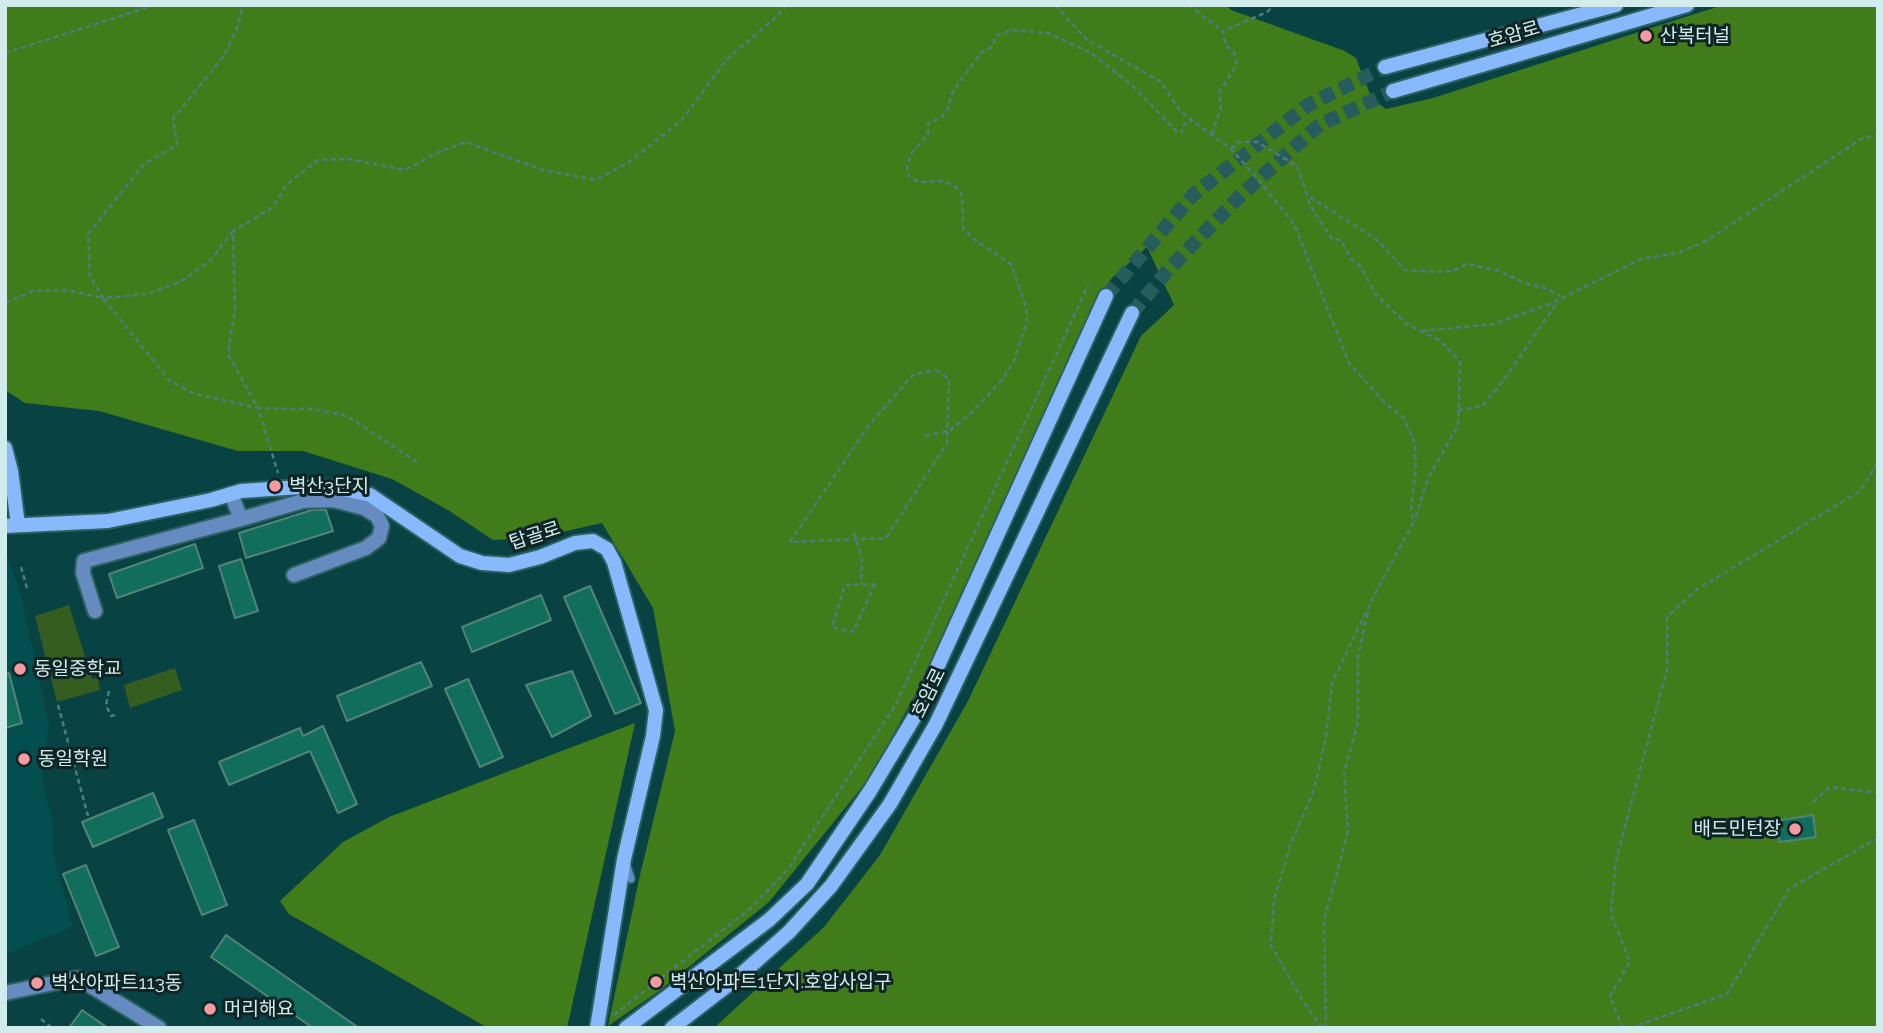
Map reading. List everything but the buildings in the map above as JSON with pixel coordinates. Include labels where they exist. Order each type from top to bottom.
[{"type":"main road","points":[[1385,67],[1616,5]]},
{"type":"main road","name":"호암로","points":[[1393,91],[1687,5]]},
{"type":"main road","points":[[626,1028],[778,911],[807,884],[870,791],[915,716],[1107,296]]},
{"type":"main road","name":"호암로","points":[[672,1028],[737,978],[789,932],[831,886],[890,804],[936,723],[1132,313]]},
{"type":"main road","points":[[5,448],[11,471],[11,526]]},
{"type":"main road","name":"탑골로","points":[[11,526],[108,521],[211,500],[241,491],[302,487],[340,488],[370,495],[460,556],[482,563],[509,565],[540,557],[575,543],[593,541],[607,549],[614,562],[656,710],[653,736],[624,859],[602,1024]]},
{"type":"street","points":[[231,494],[241,519]]},
{"type":"street","points":[[94,611],[83,573],[84,561],[303,501],[333,500],[364,508],[377,516],[382,526],[379,538],[366,548],[294,575]]},
{"type":"street","points":[[5,993],[78,978],[159,1028]]},
{"type":"lane","points":[[624,859],[631,879]]},
{"type":"path","points":[[5,53],[155,5]]},
{"type":"path","points":[[243,5],[238,26],[223,57],[173,119],[177,145],[144,164],[88,234],[90,276],[103,298],[169,380],[192,393],[258,408],[313,409],[347,416],[417,462]]},
{"type":"path","points":[[5,303],[33,291],[66,290],[103,298],[146,293],[180,282],[211,260],[233,231],[273,207],[287,184],[318,160],[348,159],[405,170],[436,153],[466,142],[543,170],[596,180],[629,162],[681,121],[727,59],[787,5]]},
{"type":"path","points":[[1055,5],[1087,40],[1161,82],[1181,113],[1231,149],[1294,224],[1349,363],[1385,403],[1404,418],[1415,444],[1416,469],[1411,508],[1413,523]]},
{"type":"path","points":[[1188,5],[1223,31],[1237,64],[1220,92],[1221,107],[1212,134]]},
{"type":"path","points":[[1223,31],[1267,12],[1275,5]]},
{"type":"path","points":[[925,436],[947,432],[973,411],[1007,373],[1014,361],[1027,321],[1027,307],[1011,264],[975,240],[963,228],[960,189],[944,181],[919,182],[909,177],[907,167],[911,154],[928,134],[928,123],[941,118],[948,108],[952,93],[981,52],[992,47],[998,35],[1012,30],[1048,33],[1091,53],[1134,86],[1175,130],[1182,133],[1182,126],[1193,120]]},
{"type":"path","points":[[1421,331],[1494,324],[1552,303],[1641,259],[1678,253],[1706,241],[1861,139],[1878,134]]},
{"type":"path","points":[[1231,149],[1237,142],[1257,142],[1297,166],[1311,208],[1332,239],[1341,240],[1350,259],[1361,267],[1376,295],[1408,325],[1439,340],[1460,361],[1458,426],[1427,478],[1413,523],[1370,603],[1332,683],[1326,737],[1314,790],[1291,843],[1273,900],[1271,944],[1302,1000],[1324,1028]]},
{"type":"path","points":[[1307,196],[1376,239],[1405,270],[1453,271],[1467,264],[1500,271],[1562,297]]},
{"type":"path","points":[[233,231],[235,308],[228,354],[258,408],[280,480]]},
{"type":"path","points":[[602,1024],[752,907],[788,869],[896,704],[1088,285]]},
{"type":"path","points":[[1458,410],[1482,406],[1562,297]]},
{"type":"path","points":[[1878,346],[1878,364]]},
{"type":"path","points":[[936,370],[949,379],[947,432],[947,443],[886,538],[790,542],[869,425],[913,376],[936,370]]},
{"type":"path","points":[[1623,1028],[1610,996],[1629,962],[1611,914],[1616,860],[1667,670],[1667,617],[1696,590],[1860,491],[1878,462]]},
{"type":"path","points":[[854,533],[862,558],[861,584]]},
{"type":"path","points":[[21,566],[27,588]]},
{"type":"path","points":[[861,584],[875,584],[853,632],[832,627],[845,585],[861,584]]},
{"type":"path","points":[[1324,1028],[1324,921],[1348,831],[1344,773],[1359,722],[1357,657],[1370,603]]},
{"type":"path","points":[[109,691],[106,705],[111,716],[115,715]]},
{"type":"path","points":[[58,705],[88,816]]},
{"type":"path","points":[[1813,802],[1830,787],[1878,793]]},
{"type":"path","points":[[1630,1028],[1727,994],[1789,889],[1878,838]]},
{"type":"path","points":[[41,1019],[52,1028]]},
{"type":"shaded area","name":"동일학원","points":[[5,548],[22,598],[49,725],[42,767],[43,784],[53,824],[53,854],[73,926],[5,955]]},
{"type":"green space","points":[[5,5],[1227,5],[1231,10],[1345,51],[1356,58],[1372,99],[1386,109],[1433,98],[1723,5],[1878,5],[1878,1028],[714,1028],[824,927],[880,855],[968,701],[1141,336],[1174,305],[1147,247],[1111,279],[1070,353],[1024,472],[964,604],[871,776],[769,902],[659,991],[608,1026],[640,875],[675,731],[653,608],[602,523],[535,538],[493,540],[448,510],[392,479],[303,451],[238,451],[99,411],[25,403],[5,390]]},
{"type":"green space","points":[[69,605],[92,679],[98,678],[100,690],[57,702],[35,616]]},
{"type":"green space","points":[[175,668],[182,690],[130,708],[124,685]]},
{"type":"green space","points":[[635,723],[567,1028],[488,1028],[289,914],[280,901],[343,842],[389,817]]},
{"type":"tunnel","points":[[1106,296],[1193,195],[1308,105],[1385,67]]},
{"type":"tunnel","points":[[1132,313],[1168,270],[1240,196],[1319,125],[1393,91]]},
{"type":"place","name":"산복터널","points":[[1646,36]]},
{"type":"place","name":"벽산3단지","points":[[275,486]]},
{"type":"place","name":"동일중학교","points":[[20,669]]},
{"type":"place","name":"동일학원","points":[[24,759]]},
{"type":"place","name":"배드민턴장","points":[[1795,829]]},
{"type":"place","name":"벽산아파트1단지.호압사입구","points":[[656,982]]},
{"type":"place","name":"벽산아파트113동","points":[[37,983]]},
{"type":"place","name":"머리해요","points":[[210,1009]]}]
